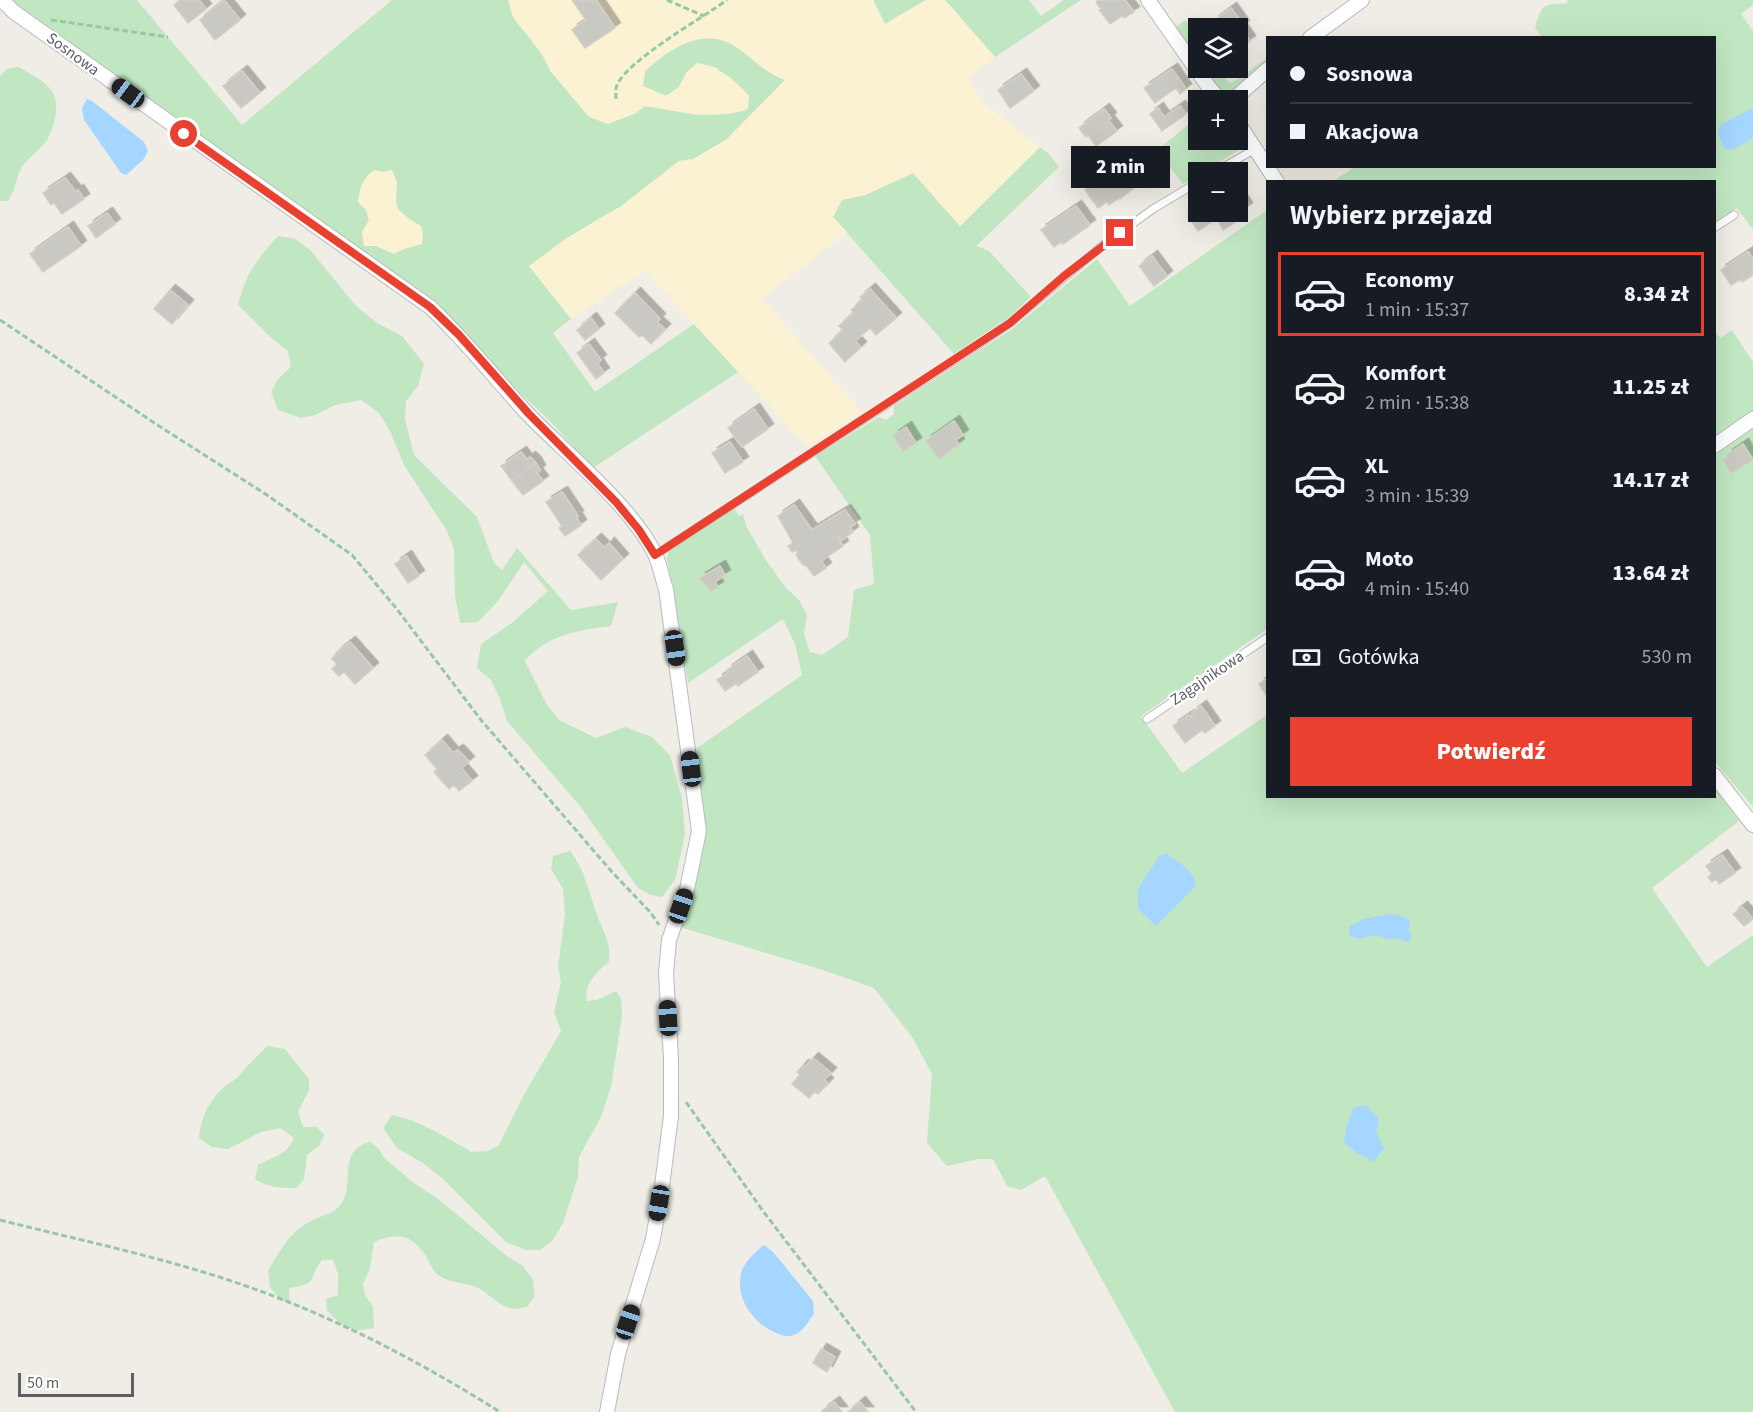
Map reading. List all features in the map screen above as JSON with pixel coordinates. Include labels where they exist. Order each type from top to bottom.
[{"type":"street","name":"Sosnowa","points":[[2,0],[14,12],[430,307],[459,335],[529,414],[616,502],[639,530],[655,555],[666,589],[699,831],[687,889],[669,940],[666,973],[671,1116],[653,1239],[618,1354],[607,1412]]},
{"type":"street","points":[[1148,0],[1211,90]]},
{"type":"street","points":[[1313,36],[1362,0]]},
{"type":"street","points":[[1244,90],[1266,71]]},
{"type":"street","points":[[1248,138],[1266,166]]},
{"type":"street","points":[[1716,445],[1753,419]]},
{"type":"street","points":[[1716,778],[1753,825]]},
{"type":"lane","points":[[1232,162],[1255,149]]},
{"type":"lane","points":[[655,555],[981,343],[1010,323],[1103,245],[1153,209],[1188,188]]},
{"type":"lane","points":[[1716,227],[1734,215]]},
{"type":"lane","name":"Zagajnikowa","points":[[1147,719],[1266,638]]},
{"type":"path","points":[[667,0],[704,16]]},
{"type":"path","points":[[616,99],[616,87],[623,76],[649,52],[727,0]]},
{"type":"path","points":[[43,19],[168,37]]},
{"type":"path","points":[[0,320],[267,495],[352,555],[396,608],[481,720],[612,872],[651,913],[669,940]]},
{"type":"path","points":[[671,1081],[763,1210],[916,1412]]},
{"type":"path","points":[[0,1220],[128,1252],[259,1291],[317,1314],[379,1343],[451,1380],[500,1412]]},
{"type":"green space","points":[[13,0],[137,0],[242,125],[392,0],[508,0],[513,17],[542,54],[551,72],[634,114],[645,106],[697,115],[735,113],[718,68],[698,63],[686,73],[679,87],[666,96],[643,86],[645,71],[678,47],[702,39],[728,42],[766,70],[785,80],[726,140],[693,159],[679,161],[620,207],[593,222],[530,266],[571,319],[553,333],[595,392],[694,324],[716,347],[863,413],[807,447],[738,372],[593,468],[551,422],[497,371],[468,335],[445,314],[41,26]]},
{"type":"green space","points":[[873,0],[926,0],[885,24]]},
{"type":"green space","points":[[945,0],[1029,0],[1041,16],[1064,0],[1081,0],[995,57]]},
{"type":"green space","points":[[1568,0],[1753,0],[1753,5],[1741,14],[1753,31],[1753,230],[1737,208],[1716,223],[1716,180],[1335,180],[1353,168],[1716,168],[1716,36],[1541,36],[1535,28],[1541,10],[1552,4],[1566,4]]},
{"type":"green space","points":[[1186,20],[1188,49],[1173,29]]},
{"type":"green space","points":[[1266,59],[1266,64],[1235,90],[1218,90],[1207,78],[1226,78],[1230,84],[1239,78],[1248,78],[1248,71]]},
{"type":"green space","points":[[18,67],[49,87],[55,96],[56,109],[47,140],[22,167],[8,201],[0,201],[0,77],[6,69]]},
{"type":"green space","points":[[1188,125],[1188,150],[1239,150],[1219,162],[1188,162],[1188,181],[1183,184],[1157,150]]},
{"type":"green space","points":[[1040,147],[1059,167],[976,246],[989,251],[1031,297],[1008,318],[954,354],[833,217],[841,200],[865,195],[913,173],[960,226]]},
{"type":"green space","points":[[1266,211],[1266,630],[1141,716],[1182,773],[1266,716],[1266,798],[1716,798],[1716,790],[1739,821],[1652,888],[1707,967],[1753,935],[1753,1412],[1175,1412],[1045,1176],[1021,1190],[1007,1186],[993,1159],[979,1159],[947,1166],[927,1143],[932,1074],[912,1037],[874,988],[823,970],[676,926],[697,790],[697,748],[802,675],[795,644],[783,619],[688,683],[667,559],[669,550],[734,508],[739,516],[743,514],[746,526],[766,560],[786,588],[799,600],[807,615],[804,634],[810,652],[822,655],[848,637],[854,590],[874,584],[870,535],[815,456],[879,417],[886,420],[894,414],[894,406],[1011,330],[1097,259],[1130,306]]},
{"type":"green space","points":[[278,236],[296,239],[311,251],[356,306],[377,323],[402,336],[424,364],[418,386],[406,401],[405,419],[414,455],[477,517],[494,563],[502,570],[517,548],[571,610],[618,602],[611,626],[564,635],[543,645],[525,661],[547,705],[559,720],[596,738],[625,727],[652,737],[670,755],[682,798],[685,834],[675,880],[662,897],[651,895],[638,888],[580,806],[507,721],[491,680],[477,668],[481,644],[513,622],[548,591],[524,562],[498,601],[478,622],[460,623],[455,596],[454,549],[447,531],[404,465],[390,431],[379,413],[361,400],[335,405],[315,415],[301,418],[278,410],[271,392],[278,379],[291,367],[288,351],[270,337],[238,305],[253,268]]},
{"type":"green space","points":[[1732,330],[1753,362],[1753,807],[1716,763],[1716,333],[1720,338]]},
{"type":"green space","points":[[570,851],[583,873],[609,947],[609,962],[589,984],[587,1001],[597,1000],[616,991],[621,998],[622,1016],[611,1087],[601,1117],[579,1157],[578,1177],[563,1223],[553,1240],[540,1250],[526,1250],[506,1242],[442,1178],[423,1163],[397,1148],[383,1128],[392,1115],[411,1120],[435,1131],[472,1152],[488,1151],[499,1145],[525,1093],[561,1031],[554,1012],[561,982],[558,967],[565,914],[563,889],[551,869],[553,856]]},
{"type":"green space","points":[[268,1046],[285,1049],[309,1079],[309,1090],[298,1112],[303,1127],[317,1127],[324,1135],[319,1146],[307,1155],[304,1179],[297,1188],[270,1186],[255,1179],[258,1165],[284,1152],[294,1138],[280,1128],[261,1132],[228,1149],[212,1147],[199,1138],[201,1124],[213,1099]]},
{"type":"green space","points":[[370,1142],[378,1148],[385,1159],[414,1183],[437,1198],[507,1256],[523,1266],[533,1280],[535,1296],[528,1306],[508,1308],[478,1288],[439,1276],[415,1243],[397,1236],[374,1242],[370,1268],[363,1284],[365,1295],[373,1307],[374,1328],[355,1331],[341,1324],[327,1311],[326,1299],[338,1295],[338,1274],[333,1260],[322,1260],[310,1282],[289,1288],[290,1301],[281,1301],[270,1287],[268,1271],[285,1244],[302,1226],[341,1204],[345,1196],[348,1169],[353,1152]]},
{"type":"sand","points":[[508,0],[873,0],[885,24],[926,0],[945,0],[995,57],[968,79],[984,103],[1040,147],[960,226],[913,173],[865,195],[842,200],[833,217],[847,232],[762,299],[863,413],[807,447],[645,271],[571,319],[529,266],[565,239],[620,207],[679,161],[693,159],[726,140],[785,80],[766,70],[727,42],[702,39],[689,42],[666,54],[645,71],[643,86],[666,96],[679,87],[686,73],[697,63],[720,71],[737,84],[749,96],[748,109],[736,113],[710,115],[645,106],[634,114],[608,124],[589,117],[551,72],[542,54],[513,17]]},
{"type":"sand","points":[[375,170],[383,172],[392,170],[397,182],[398,209],[421,226],[422,244],[394,254],[376,246],[364,246],[362,232],[369,220],[366,210],[358,202],[364,180]]},
{"type":"water","points":[[87,99],[144,142],[148,151],[143,160],[126,175],[121,173],[84,120],[82,108]]},
{"type":"water","points":[[1753,108],[1753,138],[1736,148],[1725,149],[1718,135],[1720,125]]},
{"type":"water","points":[[1166,853],[1190,872],[1195,881],[1195,887],[1156,926],[1138,909],[1138,889],[1159,856]]},
{"type":"water","points":[[1389,914],[1400,915],[1410,921],[1409,929],[1412,938],[1407,942],[1376,935],[1360,939],[1350,936],[1349,927],[1363,919]]},
{"type":"water","points":[[1366,1105],[1379,1119],[1376,1131],[1384,1148],[1374,1162],[1344,1143],[1353,1108]]},
{"type":"water","points":[[764,1245],[773,1252],[813,1301],[814,1314],[804,1328],[794,1335],[784,1336],[768,1329],[755,1319],[743,1298],[740,1282],[742,1270],[750,1258]]},
{"type":"building","points":[[180,0],[199,0],[206,9],[188,23],[174,5]]},
{"type":"building","points":[[224,0],[240,20],[215,40],[200,20]]},
{"type":"building","points":[[572,0],[596,0],[615,28],[585,48],[572,30],[586,20]]},
{"type":"building","points":[[1098,0],[1125,0],[1134,12],[1110,24],[1099,10],[1101,9],[1096,2]]},
{"type":"building","points":[[1231,8],[1238,18],[1218,18]]},
{"type":"building","points":[[1172,69],[1186,89],[1180,94],[1176,88],[1155,103],[1144,88]]},
{"type":"building","points":[[242,71],[260,93],[241,108],[223,86]]},
{"type":"building","points":[[1021,74],[1034,91],[1010,108],[998,90]]},
{"type":"building","points":[[1180,106],[1186,114],[1162,131],[1150,114],[1158,108],[1164,117]]},
{"type":"building","points":[[1104,109],[1111,118],[1108,120],[1117,131],[1096,146],[1079,128]]},
{"type":"building","points":[[1121,167],[1131,176],[1130,179],[1135,187],[1120,199],[1109,205],[1107,202],[1098,208],[1085,190]]},
{"type":"building","points":[[65,178],[84,199],[62,214],[54,203],[51,205],[43,193]]},
{"type":"building","points":[[1076,206],[1090,225],[1063,244],[1061,242],[1054,247],[1041,230]]},
{"type":"building","points":[[107,213],[115,224],[96,238],[88,226]]},
{"type":"building","points":[[1192,222],[1212,222],[1198,231]]},
{"type":"building","points":[[1219,222],[1235,222],[1223,230]]},
{"type":"building","points":[[68,227],[81,246],[43,272],[30,254]]},
{"type":"building","points":[[1748,252],[1753,259],[1753,275],[1742,282],[1741,279],[1731,285],[1721,270]]},
{"type":"building","points":[[1152,256],[1167,276],[1154,286],[1139,266]]},
{"type":"building","points":[[870,289],[896,318],[876,335],[870,328],[855,341],[861,347],[845,362],[829,343],[843,330],[839,326],[854,312],[851,310],[863,300],[860,297]]},
{"type":"building","points":[[170,290],[188,305],[172,324],[154,309]]},
{"type":"building","points":[[635,293],[660,319],[657,322],[665,329],[651,344],[642,335],[639,337],[615,313]]},
{"type":"building","points":[[591,318],[599,329],[585,340],[577,330]]},
{"type":"building","points":[[589,344],[601,360],[597,363],[604,373],[596,379],[577,353]]},
{"type":"building","points":[[754,409],[768,429],[742,447],[728,428]]},
{"type":"building","points":[[954,421],[963,435],[956,440],[959,444],[939,459],[926,441]]},
{"type":"building","points":[[906,427],[916,443],[903,451],[893,436]]},
{"type":"building","points":[[730,442],[743,462],[725,473],[712,453]]},
{"type":"building","points":[[1743,444],[1753,460],[1731,473],[1723,460]]},
{"type":"building","points":[[521,452],[527,460],[530,457],[536,463],[512,481],[501,466]]},
{"type":"building","points":[[536,463],[540,470],[537,473],[543,481],[523,495],[512,481]]},
{"type":"building","points":[[562,492],[578,516],[576,517],[581,525],[565,536],[559,528],[562,526],[546,502]]},
{"type":"building","points":[[794,505],[812,530],[845,510],[855,524],[850,527],[853,532],[842,540],[839,536],[837,537],[843,546],[821,561],[826,568],[814,576],[796,555],[798,554],[796,550],[792,552],[788,546],[793,543],[778,516]]},
{"type":"building","points":[[596,539],[605,548],[609,543],[623,559],[601,580],[578,555]]},
{"type":"building","points":[[406,556],[419,576],[408,583],[395,564]]},
{"type":"building","points":[[720,566],[725,575],[715,582],[718,587],[711,591],[700,578]]},
{"type":"building","points":[[350,642],[373,668],[355,684],[344,672],[339,676],[332,669],[337,664],[332,659]]},
{"type":"building","points":[[747,656],[758,672],[738,686],[737,683],[725,691],[717,680]]},
{"type":"building","points":[[1266,679],[1266,695],[1259,684]]},
{"type":"building","points":[[1201,706],[1215,726],[1205,733],[1202,730],[1185,743],[1173,726],[1189,715],[1191,717],[1192,713]]},
{"type":"building","points":[[442,740],[453,753],[458,750],[469,762],[461,768],[472,781],[459,791],[454,785],[449,789],[434,772],[437,769],[425,755]]},
{"type":"building","points":[[1722,855],[1735,873],[1719,884],[1716,879],[1712,882],[1708,877],[1712,874],[1706,866]]},
{"type":"building","points":[[1742,907],[1753,919],[1744,926],[1733,914]]},
{"type":"building","points":[[813,1058],[831,1073],[824,1080],[828,1083],[818,1094],[815,1091],[809,1098],[792,1084],[800,1075],[797,1072]]},
{"type":"building","points":[[821,1349],[835,1357],[827,1372],[813,1363]]},
{"type":"building","points":[[834,1402],[842,1412],[822,1411]]},
{"type":"building","points":[[860,1402],[868,1412],[848,1412]]},
{"type":"route","points":[[184,134],[430,307],[459,335],[529,414],[616,502],[639,530],[655,555],[1010,323],[1064,276],[1120,233]]}]
